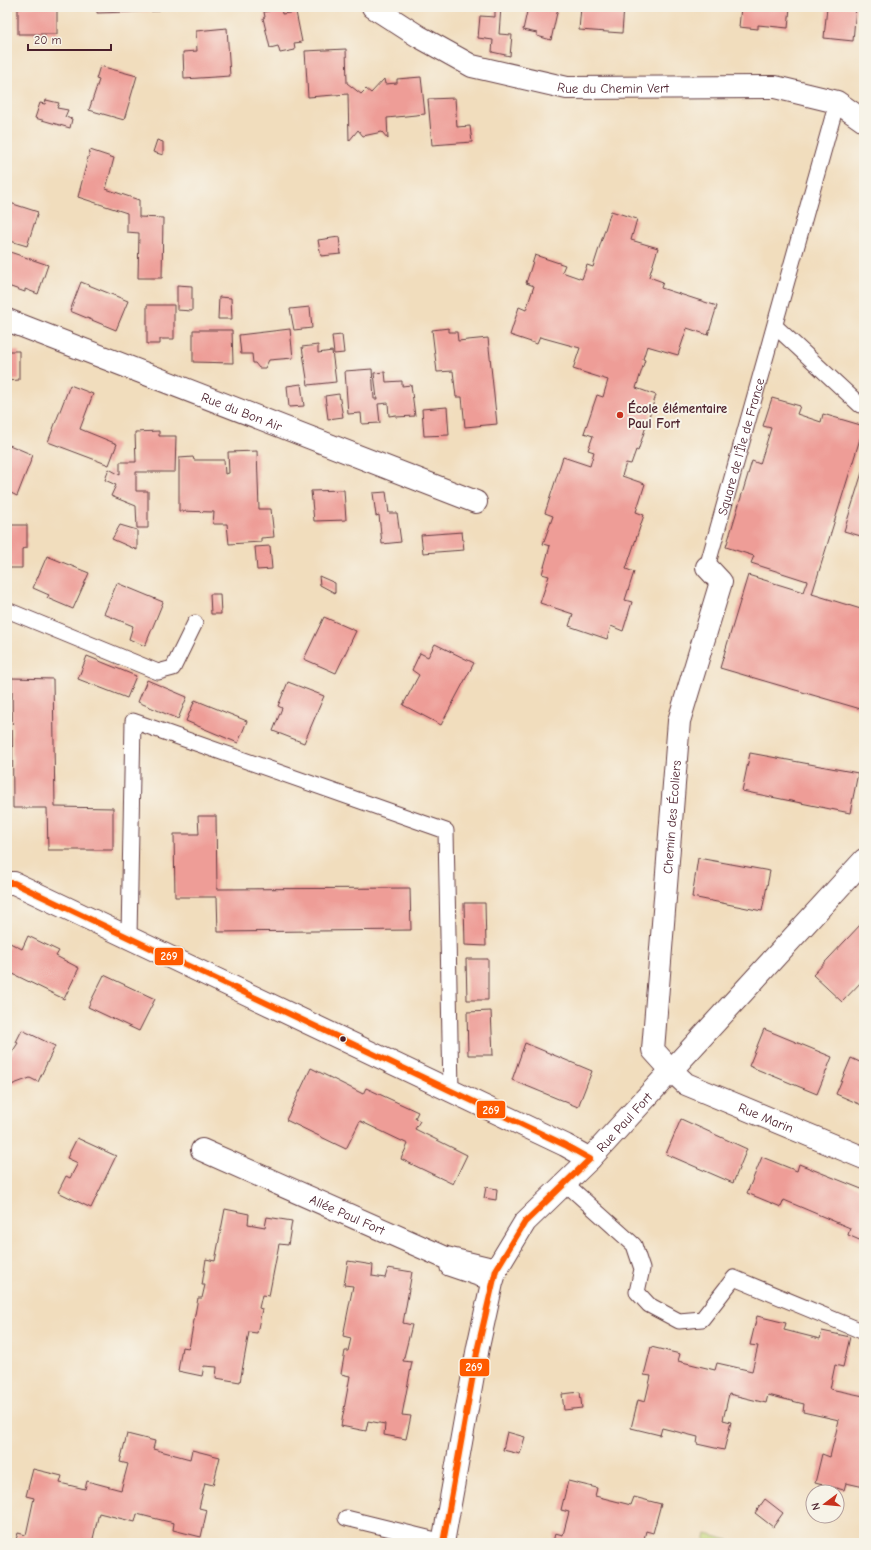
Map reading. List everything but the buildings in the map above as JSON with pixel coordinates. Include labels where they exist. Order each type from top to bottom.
[{"type":"street","name":"Rue du Chemin Vert","points":[[373,7],[418,36],[472,66],[567,88],[775,87],[838,102],[864,121]]},
{"type":"street","name":"Rue du Bon Air","points":[[7,320],[476,502]]},
{"type":"street","name":"Chemin des Écoliers","points":[[672,1071],[653,1050],[680,721],[722,582],[707,567]]},
{"type":"street","name":"Rue Paul Fort","points":[[444,1542],[477,1355],[494,1276],[525,1222],[590,1159],[864,860]]},
{"type":"street","points":[[7,883],[14,882],[565,1145],[590,1159]]},
{"type":"street","name":"Rue Marin","points":[[672,1071],[686,1084],[864,1158]]},
{"type":"street","name":"Allée Paul Fort","points":[[202,1150],[446,1258],[494,1276]]},
{"type":"lane","name":"Square de l'Île de France","points":[[707,567],[838,102]]},
{"type":"lane","points":[[775,326],[860,405]]},
{"type":"lane","points":[[7,610],[158,672],[173,668],[195,624]]},
{"type":"lane","points":[[129,937],[133,721],[446,831],[451,1091]]},
{"type":"lane","points":[[565,1183],[634,1245],[642,1269],[637,1292],[649,1305],[680,1321],[702,1319],[734,1278],[864,1332]]},
{"type":"lane","points":[[431,1263],[494,1276]]},
{"type":"lane","points":[[346,1518],[444,1542]]},
{"type":"green space","points":[[706,1534],[740,1543],[704,1543]]},
{"type":"transit line","name":"269","points":[[7,883],[14,883],[565,1145],[590,1159],[525,1222],[496,1270],[478,1347],[443,1543]]},
{"type":"place","name":"École élémentaire Paul Fort","points":[[620,415]]}]
